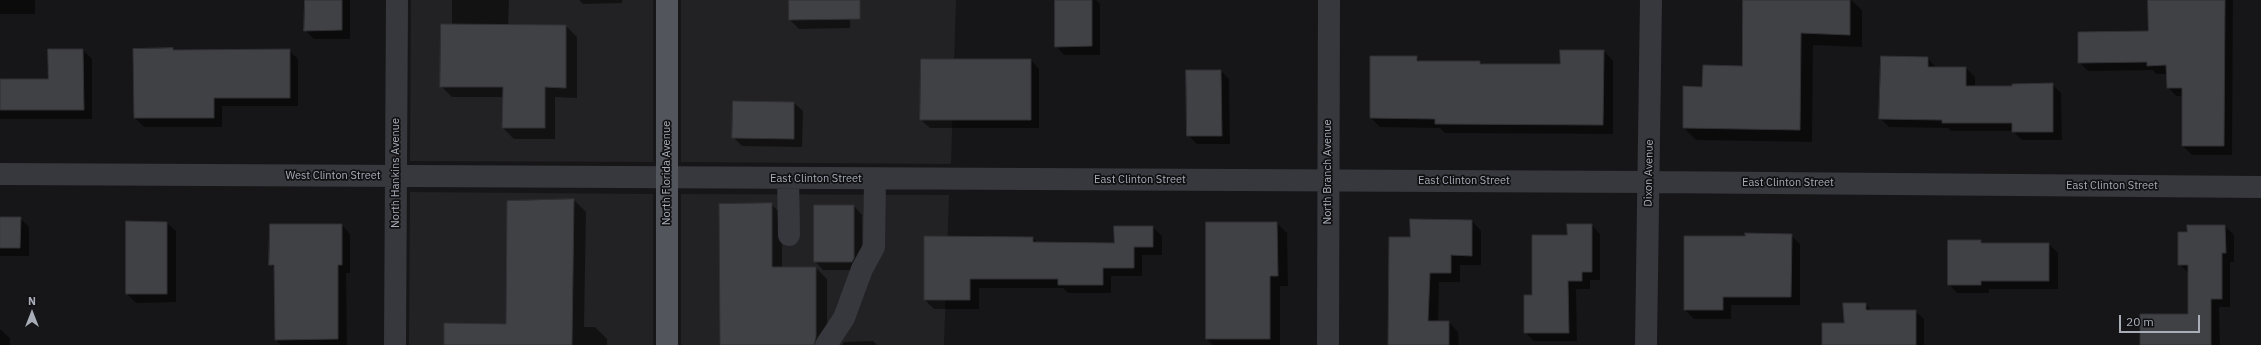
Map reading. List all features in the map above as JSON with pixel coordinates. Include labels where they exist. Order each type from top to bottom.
[{"type":"main road","name":"North Florida Avenue","points":[[667,0],[667,345]]},
{"type":"street","name":"North Hankins Avenue","points":[[395,345],[397,0]]},
{"type":"street","name":"North Branch Avenue","points":[[1328,0],[1328,345]]},
{"type":"street","name":"Dixon Avenue","points":[[1646,345],[1651,0]]},
{"type":"street","name":"West Clinton Street","points":[[0,174],[667,178]]},
{"type":"street","name":"East Clinton Street","points":[[667,178],[1649,182],[2261,187]]},
{"type":"street","points":[[788,178],[789,235]]},
{"type":"street","points":[[826,345],[844,318],[862,268],[874,247],[874,179]]},
{"type":"shaded area","points":[[411,0],[653,0],[653,162],[410,161]]},
{"type":"shaded area","points":[[681,0],[956,0],[951,164],[681,162]]},
{"type":"shaded area","points":[[410,192],[653,194],[653,345],[409,345]]},
{"type":"shaded area","points":[[681,194],[949,195],[944,345],[681,345]]},
{"type":"building","points":[[305,0],[342,0],[342,30],[304,31]]},
{"type":"building","points":[[789,0],[860,0],[860,19],[789,20]]},
{"type":"building","points":[[1055,0],[1092,0],[1092,46],[1055,47]]},
{"type":"building","points":[[1743,0],[1850,0],[1850,35],[1801,33],[1800,130],[1683,128],[1683,86],[1702,87],[1703,65],[1742,66]]},
{"type":"building","points":[[2148,0],[2225,0],[2224,146],[2182,146],[2182,88],[2167,88],[2166,65],[2147,66],[2147,62],[2078,63],[2078,32],[2148,31]]},
{"type":"building","points":[[441,24],[566,25],[566,88],[545,87],[545,128],[502,128],[503,87],[440,87]]},
{"type":"building","points":[[173,48],[173,50],[290,49],[290,98],[214,98],[214,118],[134,118],[133,49]]},
{"type":"building","points":[[48,49],[83,49],[84,110],[0,110],[0,79],[48,79]]},
{"type":"building","points":[[1560,50],[1604,50],[1603,125],[1435,124],[1435,119],[1370,118],[1370,56],[1417,56],[1417,61],[1480,61],[1480,64],[1560,64]]},
{"type":"building","points":[[1881,56],[1928,57],[1928,67],[1966,67],[1966,86],[2012,86],[2012,84],[2053,83],[2053,132],[2012,132],[2012,123],[1942,123],[1942,120],[1879,119]]},
{"type":"building","points":[[921,59],[1031,59],[1031,120],[920,120]]},
{"type":"building","points":[[1186,70],[1221,70],[1222,136],[1187,136]]},
{"type":"building","points":[[733,101],[794,102],[794,139],[732,138]]},
{"type":"building","points":[[574,199],[572,345],[444,345],[444,323],[506,324],[507,201]]},
{"type":"building","points":[[772,203],[772,267],[816,267],[816,337],[814,345],[720,345],[719,204]]},
{"type":"building","points":[[814,205],[854,205],[854,258],[852,262],[814,262]]},
{"type":"building","points":[[0,217],[21,217],[20,248],[0,248]]},
{"type":"building","points":[[1410,219],[1472,220],[1472,256],[1451,255],[1451,273],[1430,273],[1428,321],[1449,321],[1449,345],[1388,345],[1389,237],[1410,237]]},
{"type":"building","points":[[126,221],[167,222],[167,294],[126,294]]},
{"type":"building","points":[[1206,222],[1277,222],[1278,276],[1270,276],[1270,339],[1206,339]]},
{"type":"building","points":[[270,224],[342,224],[342,265],[338,265],[338,339],[275,340],[274,265],[269,265]]},
{"type":"building","points":[[1567,224],[1592,224],[1592,272],[1582,272],[1582,281],[1568,281],[1569,333],[1524,333],[1524,295],[1532,295],[1532,235],[1567,235]]},
{"type":"building","points":[[2187,225],[2225,225],[2226,253],[2222,253],[2222,299],[2211,299],[2211,345],[2140,345],[2140,314],[2188,314],[2188,265],[2178,265],[2178,232],[2187,232]]},
{"type":"building","points":[[1114,226],[1153,226],[1153,247],[1134,247],[1134,268],[1103,268],[1103,285],[1058,285],[1058,279],[970,279],[970,300],[924,300],[924,236],[1033,237],[1033,242],[1114,243]]},
{"type":"building","points":[[1745,233],[1792,234],[1791,297],[1723,297],[1723,310],[1684,310],[1684,236],[1745,236]]},
{"type":"building","points":[[1948,240],[1981,240],[1981,243],[2049,243],[2049,281],[1981,281],[1981,285],[1948,285]]},
{"type":"building","points":[[1843,303],[1866,303],[1866,310],[1916,310],[1916,345],[1822,345],[1822,323],[1844,323]]}]
